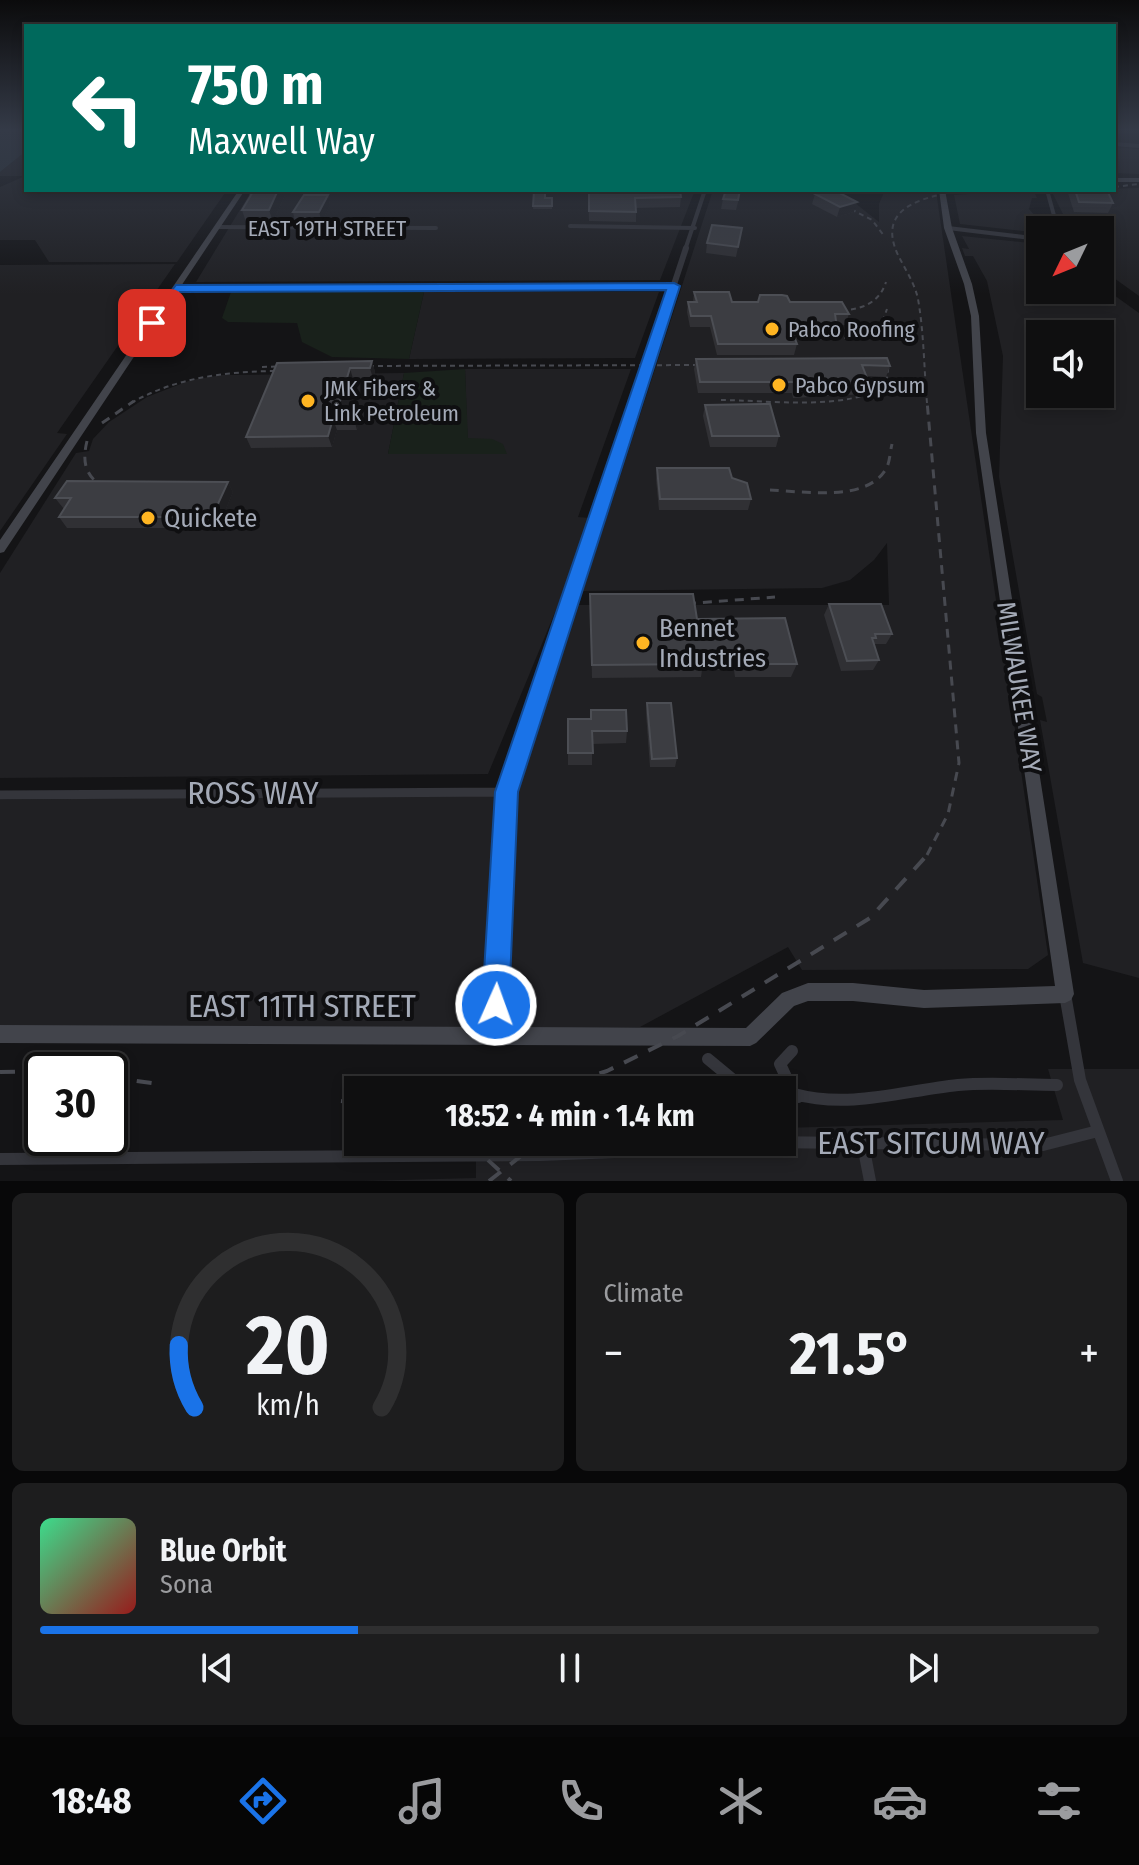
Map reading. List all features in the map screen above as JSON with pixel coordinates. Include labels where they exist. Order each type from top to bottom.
[{"type":"street","points":[[0,549],[241,192]]},
{"type":"street","points":[[494,1036],[507,792],[704,192]]},
{"type":"street","name":"MILWAUKEE WAY","points":[[942,192],[948,228],[968,284],[975,316],[981,433],[1080,1080],[1117,1181]]},
{"type":"street","points":[[1048,192],[1054,216]]},
{"type":"street","points":[[570,226],[695,228]]},
{"type":"street","name":"EAST 19TH STREET","points":[[218,227],[436,228]]},
{"type":"street","points":[[948,228],[1026,237]]},
{"type":"street","points":[[176,288],[674,286]]},
{"type":"street","name":"ROSS WAY","points":[[0,795],[507,792]]},
{"type":"street","name":"EAST 11TH STREET","points":[[0,1034],[750,1037],[788,999],[818,991],[924,999],[1065,994]]},
{"type":"street","points":[[792,1051],[780,1064],[790,1089],[799,1097]]},
{"type":"street","points":[[708,1059],[729,1076]]},
{"type":"street","points":[[796,1097],[821,1101],[873,1099],[960,1085],[1057,1085]]},
{"type":"street","name":"EAST SITCUM WAY","points":[[796,1143],[1043,1145],[1098,1131]]},
{"type":"street","points":[[863,1145],[870,1181]]},
{"type":"street","points":[[0,1159],[521,1156]]},
{"type":"shaded area","points":[[24,184],[24,192],[226,192],[177,262],[49,262],[35,240],[0,240],[0,187]]},
{"type":"shaded area","points":[[1139,188],[1139,296],[1114,278],[1114,216],[1064,216],[1052,192],[1116,192],[1116,189]]},
{"type":"shaded area","points":[[251,192],[694,192],[660,280],[196,282]]},
{"type":"shaded area","points":[[712,192],[829,193],[855,203],[879,222],[879,204],[884,192],[936,192],[1048,955],[1028,969],[802,970],[788,947],[640,1027],[506,1029],[518,790],[579,605],[889,605],[887,543],[874,560],[850,580],[822,588],[583,591]]},
{"type":"shaded area","points":[[1034,192],[1037,198],[1032,198],[1029,209],[1035,216],[1026,216],[1026,231],[960,224],[954,195]]},
{"type":"shaded area","points":[[962,236],[1026,243],[1026,304],[1114,304],[1114,295],[1139,313],[1139,978],[1083,963],[1040,720],[1047,722],[1042,697],[1037,694],[999,477],[1003,356],[987,281],[973,256],[965,256],[962,248],[969,249]]},
{"type":"shaded area","points":[[175,264],[57,433],[67,434],[0,531],[0,265]]},
{"type":"shaded area","points":[[231,292],[424,292],[409,359],[332,357],[302,342],[297,323],[228,322],[222,318]]},
{"type":"shaded area","points":[[424,292],[659,292],[635,358],[409,359]]},
{"type":"shaded area","points":[[465,369],[631,369],[578,517],[589,518],[558,605],[488,774],[0,778],[0,573],[76,453],[89,451],[93,439],[109,422],[147,397],[191,380],[222,375],[404,373],[388,454],[468,454]]},
{"type":"shaded area","points":[[465,369],[468,438],[492,439],[503,444],[507,454],[388,454],[404,373]]},
{"type":"shaded area","points":[[501,793],[491,1030],[0,1038],[0,800]]},
{"type":"shaded area","points":[[1048,1069],[1139,1069],[1139,1181],[362,1181],[476,1178],[476,1156],[796,1156],[796,1128],[1063,1120]]},
{"type":"building","points":[[253,192],[277,192],[269,210],[242,210]]},
{"type":"building","points":[[534,192],[545,192],[545,198],[552,198],[552,206],[533,206]]},
{"type":"building","points":[[589,192],[680,192],[681,197],[635,198],[636,212],[589,211]]},
{"type":"building","points":[[725,192],[740,192],[738,200],[723,199]]},
{"type":"building","points":[[838,192],[857,202],[840,207],[815,194]]},
{"type":"building","points":[[1076,192],[1108,192],[1113,203],[1079,202]]},
{"type":"building","points":[[304,195],[328,195],[319,212],[293,212]]},
{"type":"building","points":[[712,225],[742,228],[738,247],[707,243]]},
{"type":"building","points":[[694,292],[729,292],[732,302],[758,302],[760,295],[782,295],[787,296],[790,302],[842,302],[849,314],[835,314],[837,328],[791,328],[797,344],[718,344],[711,316],[691,316],[688,302],[697,302]]},
{"type":"building","points":[[887,358],[890,366],[862,365],[869,383],[796,387],[795,382],[700,382],[696,359]]},
{"type":"building","name":"JMK Fibers & Link Petroleum","points":[[372,361],[370,368],[350,368],[337,411],[356,411],[354,419],[333,419],[328,436],[246,437],[277,363]]},
{"type":"building","points":[[770,404],[779,436],[712,436],[705,405]]},
{"type":"building","points":[[657,468],[729,468],[732,478],[747,483],[751,499],[660,499]]},
{"type":"building","name":"Quickete","points":[[67,481],[228,482],[212,517],[59,517],[71,498],[55,498]]},
{"type":"building","points":[[590,594],[693,594],[697,619],[785,618],[797,664],[740,664],[738,656],[703,656],[704,664],[592,665]]},
{"type":"building","points":[[829,604],[881,604],[892,634],[875,634],[876,638],[872,638],[879,660],[847,661]]},
{"type":"building","points":[[647,703],[671,703],[677,758],[652,759]]},
{"type":"building","points":[[591,710],[626,710],[627,731],[592,731],[593,753],[568,753],[568,719],[591,719]]},
{"type":"railway","points":[[1116,187],[1138,184]]},
{"type":"railway","points":[[927,403],[918,299],[898,255],[893,224],[899,214],[910,206],[956,192]]},
{"type":"railway","points":[[835,201],[872,220],[885,237]]},
{"type":"railway","points":[[824,311],[861,307],[876,298],[886,282]]},
{"type":"railway","points":[[772,339],[850,338],[880,328],[887,309]]},
{"type":"railway","points":[[721,400],[807,402],[852,398],[871,393],[886,384],[889,363]]},
{"type":"railway","points":[[351,366],[715,365]]},
{"type":"railway","points":[[262,367],[299,366]]},
{"type":"railway","points":[[131,403],[182,382],[236,373],[273,371]]},
{"type":"railway","points":[[927,401],[959,763],[948,814],[927,855]]},
{"type":"railway","points":[[102,423],[131,403]]},
{"type":"railway","points":[[87,441],[85,457],[88,471],[96,482],[110,490]]},
{"type":"railway","points":[[770,490],[832,493],[864,487],[877,480],[886,469],[892,444]]},
{"type":"railway","points":[[671,605],[775,597]]},
{"type":"railway","points":[[591,1076],[678,1036],[870,918],[929,853]]},
{"type":"railway","points":[[0,1072],[24,1071]]},
{"type":"railway","points":[[128,1080],[158,1084]]},
{"type":"railway","points":[[483,1156],[501,1172]]},
{"type":"railway","points":[[501,1172],[521,1156]]},
{"type":"railway","points":[[489,1181],[501,1172]]},
{"type":"railway","points":[[501,1172],[511,1181]]},
{"type":"place","name":"Pabco Roofing","points":[[772,329]]},
{"type":"place","name":"Pabco Gypsum","points":[[779,385]]},
{"type":"place","name":"JMK Fibers & Link Petroleum","points":[[308,401]]},
{"type":"place","name":"Quickete","points":[[148,518]]},
{"type":"place","name":"Bennet Industries","points":[[643,643]]},
{"type":"route","points":[[152,323],[176,288],[674,286],[507,792],[496,1005]]}]
